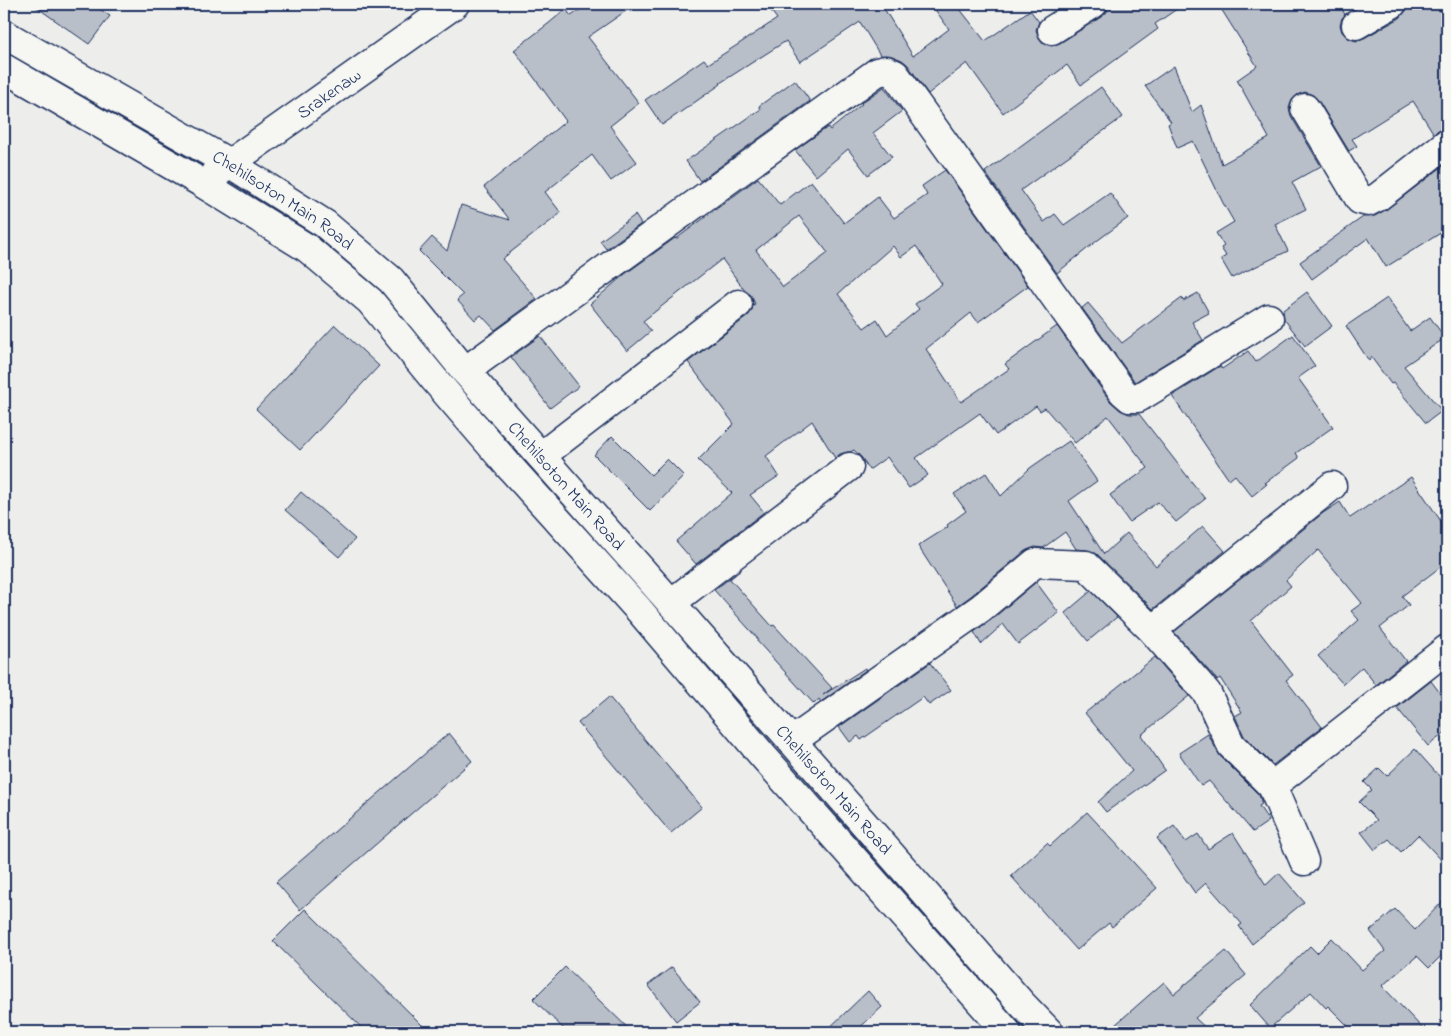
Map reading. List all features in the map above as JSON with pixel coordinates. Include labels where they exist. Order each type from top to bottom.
[{"type":"main road","name":"Srakenaw","points":[[202,183],[455,4]]},
{"type":"main road","points":[[1052,30],[1093,4]]},
{"type":"main road","points":[[1356,24],[1392,4]]},
{"type":"main road","name":"Chehilsoton Main Road","points":[[4,34],[229,163],[325,224],[391,280],[466,372],[1014,995],[1049,1032]]},
{"type":"main road","name":"Chehilsoton Main Road","points":[[4,68],[202,183],[307,248],[370,301],[508,465],[639,610],[762,756],[1006,1032]]},
{"type":"main road","points":[[466,372],[877,72],[886,70],[895,74],[1123,392],[1130,398],[1138,398],[1269,318]]},
{"type":"main road","points":[[1305,108],[1360,200],[1368,202],[1378,197],[1447,143]]},
{"type":"main road","points":[[541,456],[738,304]]},
{"type":"main road","points":[[671,603],[849,467]]},
{"type":"main road","points":[[1152,630],[1332,486]]},
{"type":"main road","points":[[792,742],[980,608],[1035,564],[1086,565],[1152,630],[1207,692],[1231,745],[1272,786],[1304,861]]},
{"type":"main road","points":[[1272,786],[1447,649]]},
{"type":"building","points":[[32,4],[92,4],[110,16],[89,44]]},
{"type":"building","points":[[589,4],[636,4],[588,37],[639,103],[610,126],[637,162],[611,181],[592,155],[545,192],[561,213],[502,259],[537,299],[495,330],[481,315],[475,320],[457,300],[463,295],[419,251],[432,237],[447,251],[461,205],[510,220],[484,187],[566,121],[514,50],[566,9],[571,16]]},
{"type":"building","points":[[766,4],[887,4],[883,7],[913,56],[949,29],[931,4],[956,4],[985,41],[1030,10],[1039,22],[1036,30],[1039,38],[1044,44],[1052,46],[1101,17],[1107,12],[1108,6],[1111,4],[1184,4],[1155,24],[1158,29],[1081,85],[1067,65],[1003,113],[967,63],[928,94],[908,65],[902,60],[892,56],[880,55],[860,22],[800,62],[786,41],[720,83],[662,125],[645,100],[704,59],[708,64],[777,19]]},
{"type":"building","points":[[1218,4],[1340,4],[1345,15],[1340,25],[1342,32],[1348,38],[1356,41],[1400,18],[1411,4],[1447,4],[1447,128],[1438,130],[1434,134],[1413,101],[1352,139],[1357,146],[1349,151],[1318,100],[1313,95],[1305,92],[1297,95],[1292,100],[1289,108],[1291,116],[1321,166],[1292,182],[1306,209],[1275,224],[1288,251],[1232,278],[1221,259],[1226,256],[1221,248],[1224,246],[1216,233],[1234,222],[1193,141],[1177,148],[1168,124],[1171,122],[1145,86],[1174,66],[1192,112],[1201,105],[1222,164],[1269,138],[1237,80],[1257,66]]},
{"type":"building","points":[[795,80],[810,101],[700,181],[686,161],[761,109],[759,106]]},
{"type":"building","points":[[884,87],[902,111],[873,133],[892,157],[868,175],[848,149],[816,176],[795,150],[828,127],[830,130],[861,103]]},
{"type":"building","points":[[1101,87],[1123,117],[1021,190],[1044,222],[1055,214],[1064,225],[1110,193],[1128,218],[1057,273],[985,172]]},
{"type":"building","points":[[1447,163],[1447,229],[1386,267],[1368,238],[1312,279],[1300,262],[1363,217],[1375,216],[1387,209]]},
{"type":"building","points":[[945,170],[1028,286],[978,322],[971,313],[926,349],[961,402],[1009,369],[1005,364],[1057,326],[1110,401],[1120,410],[1129,414],[1139,414],[1205,499],[1176,522],[1158,502],[1129,522],[1110,495],[1148,468],[1108,416],[1075,443],[1045,408],[1040,411],[1036,406],[996,435],[980,413],[916,458],[928,475],[909,488],[887,457],[869,470],[862,458],[854,450],[840,454],[835,458],[812,421],[766,456],[779,476],[750,495],[764,512],[696,564],[676,541],[732,493],[698,460],[734,424],[688,362],[748,316],[755,304],[751,295],[745,291],[722,259],[643,321],[651,331],[627,351],[590,304],[625,274],[758,178],[780,205],[811,181],[844,223],[878,197],[894,218],[927,195],[922,186]],"holes":[[[799,216],[828,253],[783,287],[756,250]],[[893,246],[901,257],[916,246],[942,284],[915,304],[919,309],[887,335],[877,319],[864,328],[838,294]]]},
{"type":"building","points":[[635,215],[641,224],[606,249],[600,241]]},
{"type":"building","points":[[1307,292],[1332,326],[1305,346],[1284,319],[1283,310]]},
{"type":"building","points":[[1198,293],[1209,313],[1192,322],[1203,340],[1135,382],[1082,308],[1088,303],[1122,343],[1182,298],[1183,301]]},
{"type":"building","points":[[1387,298],[1410,331],[1430,317],[1445,338],[1404,366],[1442,411],[1426,423],[1393,383],[1391,384],[1371,357],[1369,361],[1346,326]]},
{"type":"building","points":[[335,325],[379,366],[300,450],[256,409]]},
{"type":"building","points":[[1293,335],[1315,366],[1298,378],[1333,427],[1296,453],[1299,458],[1265,483],[1267,484],[1252,496],[1235,475],[1229,480],[1172,396],[1220,366],[1222,369],[1248,351],[1256,362]]},
{"type":"building","points":[[540,336],[579,386],[550,408],[511,357]]},
{"type":"building","points":[[612,436],[651,475],[667,459],[684,476],[650,511],[594,455]]},
{"type":"building","points":[[1069,441],[1097,481],[1069,501],[1104,554],[1127,533],[1156,566],[1203,526],[1225,551],[1153,609],[1097,554],[1087,550],[1076,549],[1065,532],[1043,548],[1035,547],[1025,551],[957,606],[918,546],[948,527],[947,525],[966,511],[954,494],[986,473],[1001,496],[1030,468]]},
{"type":"building","points":[[1411,477],[1447,530],[1447,562],[1402,596],[1409,605],[1380,628],[1406,661],[1376,685],[1362,667],[1343,684],[1318,656],[1359,620],[1351,611],[1362,603],[1318,550],[1286,580],[1291,586],[1251,621],[1293,675],[1286,680],[1322,727],[1273,765],[1244,736],[1235,716],[1242,712],[1220,678],[1217,680],[1174,632],[1323,513],[1340,502],[1350,518]]},
{"type":"building","points":[[301,492],[355,539],[339,557],[285,510]]},
{"type":"building","points":[[742,569],[730,579],[832,688],[823,695],[865,668],[866,670],[821,702],[819,699],[814,704],[714,590]]},
{"type":"building","points":[[1036,582],[1059,613],[1018,644],[1003,624],[981,644],[974,632]]},
{"type":"building","points":[[1091,591],[1117,617],[1088,641],[1065,613]]},
{"type":"building","points":[[1155,657],[1189,696],[1141,735],[1165,770],[1106,812],[1098,802],[1132,771],[1085,713]]},
{"type":"building","points":[[930,663],[951,690],[929,705],[923,697],[861,740],[858,736],[850,742],[839,727]]},
{"type":"building","points":[[1431,681],[1447,702],[1447,731],[1428,746],[1397,708]]},
{"type":"building","points":[[609,697],[702,807],[671,833],[578,723]]},
{"type":"building","points":[[449,733],[472,761],[300,910],[276,882]]},
{"type":"building","points":[[1208,734],[1220,756],[1259,795],[1262,804],[1259,806],[1269,821],[1253,832],[1209,781],[1201,786],[1179,753]]},
{"type":"building","points":[[1415,749],[1447,785],[1447,866],[1418,835],[1401,852],[1389,839],[1375,850],[1361,832],[1377,820],[1359,802],[1372,790],[1364,782],[1379,768],[1387,776]]},
{"type":"building","points":[[1087,812],[1157,888],[1112,927],[1109,923],[1077,950],[1011,876],[1047,843],[1050,846]]},
{"type":"building","points":[[1174,826],[1186,842],[1198,834],[1208,849],[1233,833],[1266,885],[1279,873],[1304,902],[1252,944],[1239,926],[1242,924],[1206,883],[1195,893],[1157,838]]},
{"type":"building","points":[[1447,897],[1447,950],[1429,968],[1417,956],[1382,986],[1426,1032],[1354,1032],[1311,992],[1270,1028],[1250,1005],[1310,946],[1317,953],[1332,938],[1362,970],[1385,951],[1370,931],[1395,909],[1415,930]]},
{"type":"building","points":[[305,909],[429,1032],[366,1032],[273,941]]},
{"type":"building","points":[[1226,951],[1246,975],[1195,1018],[1210,1032],[1107,1032],[1164,982],[1174,994]]},
{"type":"building","points":[[565,967],[632,1032],[567,1032],[533,999]]},
{"type":"building","points":[[672,967],[700,1002],[676,1021],[648,985]]},
{"type":"building","points":[[868,991],[882,1007],[855,1032],[825,1032]]}]
